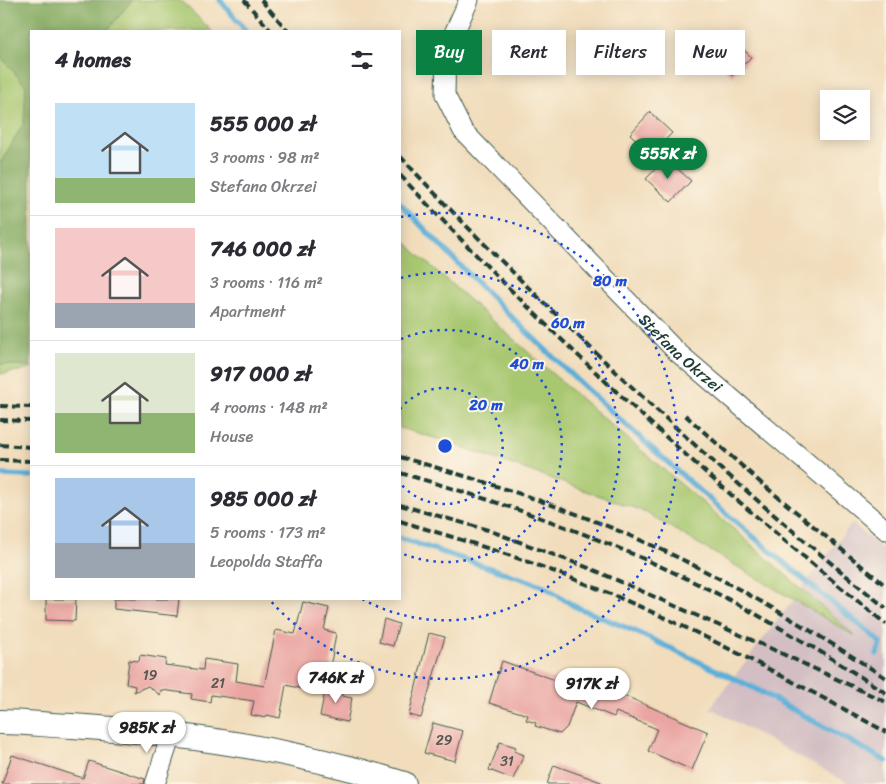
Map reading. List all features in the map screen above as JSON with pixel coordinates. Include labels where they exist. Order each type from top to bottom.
[{"type":"street","name":"Stefana Okrzei","points":[[469,0],[446,51],[445,95],[463,131],[676,351],[886,530]]},
{"type":"street","points":[[2,727],[88,727],[171,735],[257,748],[320,761],[391,782]]},
{"type":"street","points":[[156,784],[171,735]]},
{"type":"shaded area","points":[[852,523],[886,552],[886,784],[850,784],[710,708]]},
{"type":"green space","points":[[0,0],[132,0],[108,30],[30,30],[30,366],[0,364],[0,164],[24,123],[26,86],[0,56]]},
{"type":"green space","points":[[132,0],[180,0],[211,30],[108,30]]},
{"type":"green space","points":[[0,56],[26,86],[24,123],[0,164]]},
{"type":"green space","points":[[401,236],[414,251],[581,399],[736,531],[855,636],[643,511],[445,441],[401,428]]},
{"type":"green space","points":[[0,364],[30,366],[30,369],[0,374]]},
{"type":"building","points":[[745,51],[751,57],[745,63]]},
{"type":"building","points":[[650,112],[672,133],[652,154],[630,134]]},
{"type":"building","points":[[666,158],[691,181],[671,202],[646,179]]},
{"type":"building","points":[[46,600],[76,600],[75,621],[46,620]]},
{"type":"building","points":[[114,600],[179,600],[177,616],[114,609]]},
{"type":"building","points":[[303,602],[329,608],[324,630],[336,633],[332,657],[324,694],[286,685],[280,718],[267,715],[266,718],[251,715],[254,701],[211,695],[210,702],[191,699],[192,694],[161,690],[160,695],[148,686],[134,692],[135,686],[126,684],[129,660],[139,661],[140,655],[166,659],[165,665],[203,670],[204,659],[238,664],[236,681],[264,686],[276,630],[295,634]]},
{"type":"building","points":[[384,619],[399,624],[393,646],[379,642]]},
{"type":"building","points":[[429,633],[445,637],[421,718],[409,715]]},
{"type":"building","points":[[502,661],[561,682],[564,674],[623,695],[708,732],[692,770],[648,751],[657,729],[616,712],[614,717],[576,702],[567,727],[560,734],[535,726],[536,723],[526,720],[528,715],[489,703]]},
{"type":"building","points":[[326,685],[343,688],[342,696],[352,698],[347,722],[320,716]]},
{"type":"building","points":[[433,723],[463,731],[455,761],[424,753]]},
{"type":"building","points":[[500,742],[516,747],[514,751],[524,755],[513,779],[489,770]]},
{"type":"building","points":[[12,755],[83,778],[89,761],[145,779],[144,784],[2,784]]},
{"type":"building","points":[[554,765],[601,782],[601,784],[547,784]]},
{"type":"waterway","points":[[220,0],[245,30]]},
{"type":"waterway","points":[[401,204],[513,318],[631,429],[752,536],[876,638],[881,644],[877,654]]},
{"type":"waterway","points":[[0,475],[30,476]]},
{"type":"waterway","points":[[401,538],[544,586],[574,606],[632,630],[754,688],[886,761]]},
{"type":"railway","points":[[244,0],[270,30]]},
{"type":"railway","points":[[261,0],[287,30]]},
{"type":"railway","points":[[401,157],[503,263],[644,398],[763,505],[886,608]]},
{"type":"railway","points":[[401,176],[574,352],[696,464],[886,624]]},
{"type":"railway","points":[[0,406],[30,407]]},
{"type":"railway","points":[[685,415],[761,483],[886,586]]},
{"type":"railway","points":[[0,420],[30,421]]},
{"type":"railway","points":[[0,445],[30,447]]},
{"type":"railway","points":[[401,457],[552,505],[661,550],[769,606],[886,678]]},
{"type":"railway","points":[[0,460],[30,461]]},
{"type":"railway","points":[[401,473],[530,514],[616,547],[699,584],[758,615],[886,693]]},
{"type":"railway","points":[[401,505],[488,530],[594,570],[886,702]]},
{"type":"railway","points":[[401,521],[533,564],[616,596],[734,651],[886,732]]}]
